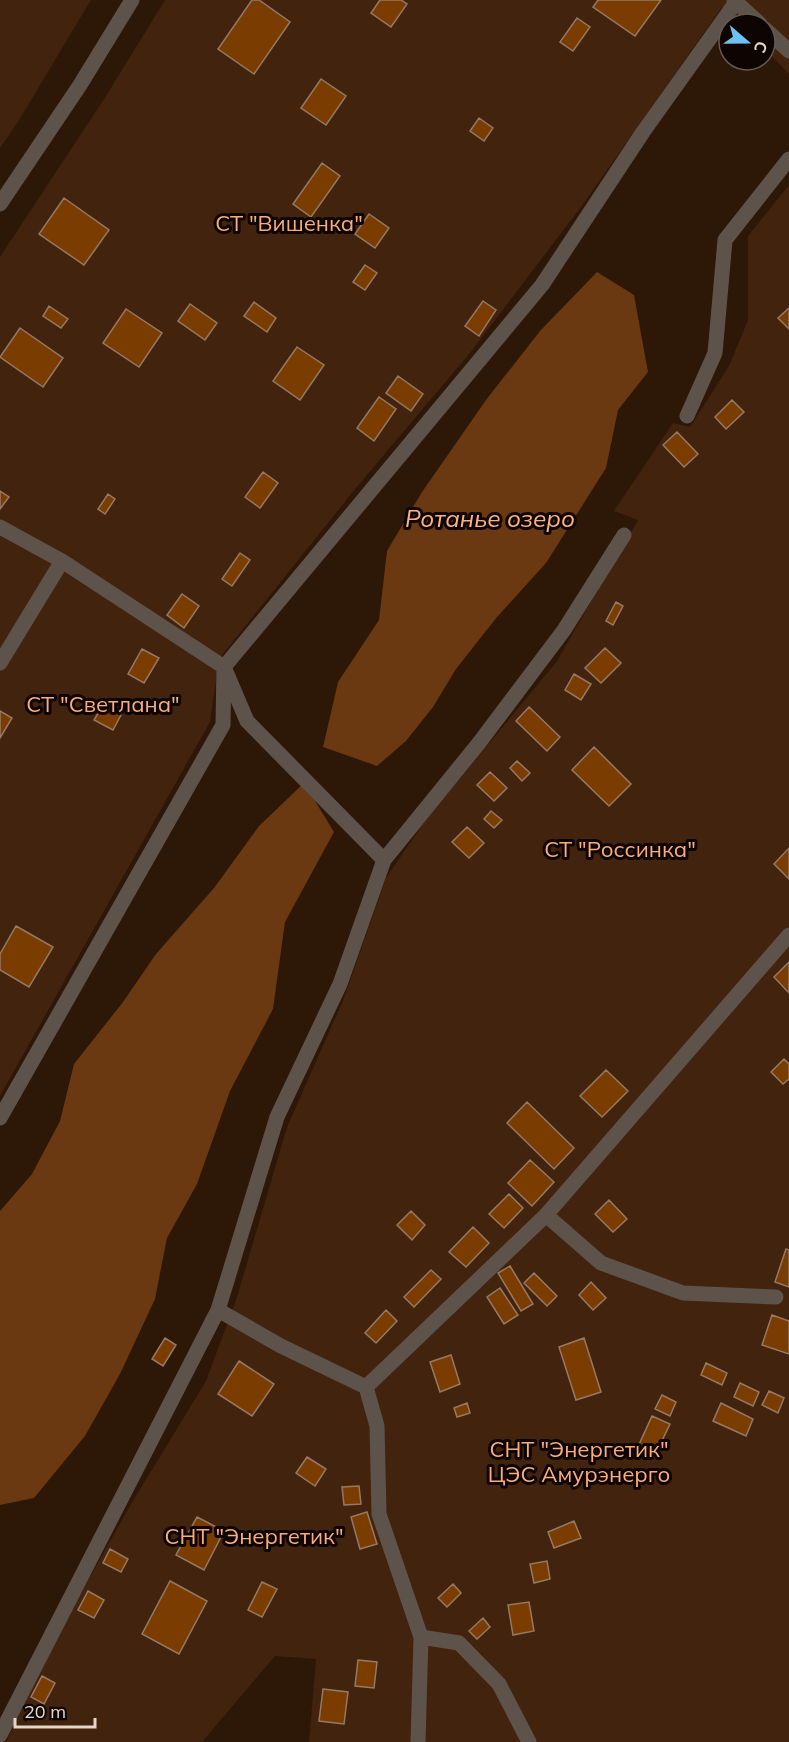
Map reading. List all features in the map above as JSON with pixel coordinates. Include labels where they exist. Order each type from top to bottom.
[{"type":"street","points":[[0,204],[80,85],[132,0]]},
{"type":"street","points":[[0,1118],[223,725],[224,667],[542,285],[643,132],[735,1],[747,12]]},
{"type":"street","points":[[777,40],[789,51]]},
{"type":"street","points":[[687,416],[715,353],[725,240],[789,159]]},
{"type":"street","points":[[0,527],[62,561],[224,667],[247,721],[384,860]]},
{"type":"street","points":[[0,1735],[218,1310],[277,1117],[340,984],[384,860],[478,743],[564,630],[624,535]]},
{"type":"street","points":[[0,663],[62,561]]},
{"type":"street","points":[[366,1387],[546,1215],[789,935]]},
{"type":"street","points":[[546,1215],[601,1263],[683,1293],[776,1297]]},
{"type":"street","points":[[218,1310],[281,1346],[366,1387],[377,1426],[379,1514],[421,1637],[418,1742]]},
{"type":"street","points":[[421,1637],[459,1643],[499,1684],[528,1742]]},
{"type":"green space","points":[[0,0],[91,0],[0,148]]},
{"type":"green space","name":"СТ \"Вишенка\"","points":[[165,0],[789,0],[789,74],[777,62],[777,12],[727,12],[722,7],[717,12],[581,207],[470,353],[356,488],[219,659],[210,722],[0,1096],[0,257],[106,96]]},
{"type":"green space","points":[[789,185],[789,1742],[309,1742],[316,1659],[275,1656],[202,1742],[6,1742],[63,1625],[131,1504],[206,1381],[237,1297],[287,1127],[344,998],[386,878],[425,821],[557,661],[638,520],[614,511],[673,423],[690,427],[729,366],[748,320],[748,236]]},
{"type":"water","name":"Ротанье озеро","points":[[597,272],[634,295],[648,372],[618,410],[606,468],[546,563],[497,617],[456,669],[433,707],[406,741],[377,766],[323,747],[338,682],[379,620],[387,551],[422,492],[486,400],[540,331]]},
{"type":"water","points":[[304,783],[334,832],[285,922],[273,1009],[230,1091],[197,1184],[167,1238],[155,1299],[120,1374],[85,1436],[34,1498],[0,1505],[0,1211],[32,1174],[60,1121],[74,1064],[123,1002],[156,954],[214,888],[259,826]]},
{"type":"building","points":[[252,0],[259,0],[290,22],[254,74],[218,49]]},
{"type":"building","points":[[380,0],[401,0],[407,4],[391,27],[371,13]]},
{"type":"building","points":[[598,0],[661,0],[635,36],[593,7]]},
{"type":"building","points":[[577,18],[590,27],[573,51],[560,42]]},
{"type":"building","points":[[321,79],[346,96],[326,125],[301,108]]},
{"type":"building","points":[[479,118],[493,128],[484,141],[470,131]]},
{"type":"building","points":[[322,163],[340,176],[311,217],[293,204]]},
{"type":"building","points":[[64,198],[109,230],[84,265],[39,234]]},
{"type":"building","points":[[369,214],[389,228],[375,248],[355,234]]},
{"type":"building","points":[[365,265],[377,273],[365,290],[353,282]]},
{"type":"building","points":[[483,301],[496,310],[479,336],[465,326]]},
{"type":"building","points":[[254,302],[276,318],[267,332],[244,316]]},
{"type":"building","points":[[190,304],[217,323],[205,340],[178,321]]},
{"type":"building","points":[[49,306],[68,319],[61,328],[43,316]]},
{"type":"building","points":[[789,308],[789,329],[778,318]]},
{"type":"building","points":[[126,309],[162,333],[139,367],[103,343]]},
{"type":"building","points":[[20,328],[63,358],[43,387],[0,357]]},
{"type":"building","points":[[297,347],[324,365],[300,400],[273,381]]},
{"type":"building","points":[[398,376],[423,394],[411,411],[386,393]]},
{"type":"building","points":[[379,397],[396,409],[374,441],[357,428]]},
{"type":"building","points":[[732,400],[744,412],[726,429],[715,417]]},
{"type":"building","points":[[677,432],[698,454],[684,467],[663,445]]},
{"type":"building","points":[[263,472],[278,483],[260,508],[245,497]]},
{"type":"building","points":[[0,491],[9,497],[0,509]]},
{"type":"building","points":[[108,494],[115,499],[105,514],[98,509]]},
{"type":"building","points":[[240,553],[250,560],[232,586],[222,579]]},
{"type":"building","points":[[182,594],[199,606],[184,628],[167,615]]},
{"type":"building","points":[[616,602],[623,606],[613,625],[606,621]]},
{"type":"building","points":[[605,648],[621,663],[601,683],[585,668]]},
{"type":"building","points":[[142,649],[159,658],[144,683],[128,674]]},
{"type":"building","points":[[574,674],[591,684],[581,700],[565,690]]},
{"type":"building","points":[[104,703],[122,713],[113,730],[94,720]]},
{"type":"building","points":[[529,707],[560,737],[547,751],[516,721]]},
{"type":"building","points":[[0,711],[12,718],[0,738]]},
{"type":"building","points":[[594,747],[631,784],[609,806],[572,770]]},
{"type":"building","points":[[517,761],[530,773],[522,781],[510,768]]},
{"type":"building","points":[[490,772],[507,788],[494,801],[477,785]]},
{"type":"building","points":[[491,811],[502,820],[494,828],[484,819]]},
{"type":"building","points":[[467,827],[484,843],[469,858],[452,842]]},
{"type":"building","points":[[789,848],[789,879],[774,864]]},
{"type":"building","points":[[16,926],[53,947],[29,987],[0,970],[0,954]]},
{"type":"building","points":[[789,962],[789,993],[774,977]]},
{"type":"building","points":[[784,1059],[789,1064],[789,1079],[783,1084],[771,1072]]},
{"type":"building","points":[[606,1070],[628,1091],[602,1117],[580,1096]]},
{"type":"building","points":[[527,1102],[574,1148],[554,1169],[507,1123]]},
{"type":"building","points":[[530,1160],[554,1182],[532,1206],[508,1183]]},
{"type":"building","points":[[509,1194],[523,1208],[504,1228],[489,1214]]},
{"type":"building","points":[[609,1200],[627,1219],[613,1232],[595,1214]]},
{"type":"building","points":[[411,1211],[425,1225],[412,1240],[397,1225]]},
{"type":"building","points":[[473,1227],[489,1243],[466,1267],[449,1252]]},
{"type":"building","points":[[786,1249],[789,1250],[789,1287],[775,1282]]},
{"type":"building","points":[[510,1266],[533,1304],[521,1311],[498,1273]]},
{"type":"building","points":[[431,1270],[441,1279],[414,1307],[404,1297]]},
{"type":"building","points":[[534,1273],[557,1296],[547,1306],[524,1283]]},
{"type":"building","points":[[591,1282],[606,1298],[593,1310],[579,1295]]},
{"type":"building","points":[[500,1288],[518,1315],[504,1324],[487,1297]]},
{"type":"building","points":[[386,1310],[397,1321],[376,1343],[365,1333]]},
{"type":"building","points":[[772,1315],[789,1321],[789,1354],[762,1345]]},
{"type":"building","points":[[165,1338],[176,1345],[163,1366],[152,1359]]},
{"type":"building","points":[[584,1338],[601,1392],[576,1400],[559,1347]]},
{"type":"building","points":[[451,1355],[460,1384],[440,1392],[430,1362]]},
{"type":"building","points":[[239,1361],[274,1384],[252,1416],[218,1394]]},
{"type":"building","points":[[706,1363],[727,1373],[722,1385],[701,1375]]},
{"type":"building","points":[[740,1383],[759,1392],[753,1406],[734,1397]]},
{"type":"building","points":[[769,1391],[784,1398],[778,1413],[762,1405]]},
{"type":"building","points":[[662,1395],[676,1402],[670,1416],[655,1409]]},
{"type":"building","points":[[467,1403],[470,1413],[457,1417],[454,1408]]},
{"type":"building","points":[[721,1403],[753,1419],[746,1436],[713,1421]]},
{"type":"building","points":[[652,1416],[670,1424],[654,1457],[637,1449]]},
{"type":"building","points":[[307,1457],[326,1469],[315,1486],[296,1473]]},
{"type":"building","points":[[359,1486],[361,1504],[344,1505],[342,1487]]},
{"type":"building","points":[[367,1512],[377,1544],[360,1549],[351,1517]]},
{"type":"building","points":[[197,1517],[224,1531],[204,1570],[176,1555]]},
{"type":"building","points":[[574,1521],[581,1538],[554,1548],[548,1532]]},
{"type":"building","points":[[110,1549],[128,1559],[121,1572],[103,1563]]},
{"type":"building","points":[[547,1561],[550,1579],[534,1583],[530,1564]]},
{"type":"building","points":[[170,1581],[207,1601],[179,1654],[142,1634]]},
{"type":"building","points":[[262,1582],[277,1589],[262,1617],[248,1610]]},
{"type":"building","points":[[453,1584],[461,1593],[447,1607],[438,1598]]},
{"type":"building","points":[[88,1591],[104,1600],[94,1618],[78,1610]]},
{"type":"building","points":[[529,1602],[534,1631],[513,1635],[508,1605]]},
{"type":"building","points":[[483,1618],[490,1627],[477,1639],[469,1631]]},
{"type":"building","points":[[358,1660],[377,1662],[374,1688],[355,1686]]},
{"type":"building","points":[[42,1676],[55,1683],[44,1704],[31,1697]]},
{"type":"building","points":[[323,1689],[348,1692],[344,1724],[319,1721]]},
{"type":"park label","name":"СТ \"Светлана\"","points":[[103,704]]},
{"type":"park label","name":"СТ \"Россинка\"","points":[[620,849]]},
{"type":"park label","name":"СНТ \"Энергетик\" ЦЭС Амурэнерго","points":[[579,1462]]},
{"type":"park label","name":"СНТ \"Энергетик\"","points":[[254,1536]]}]
